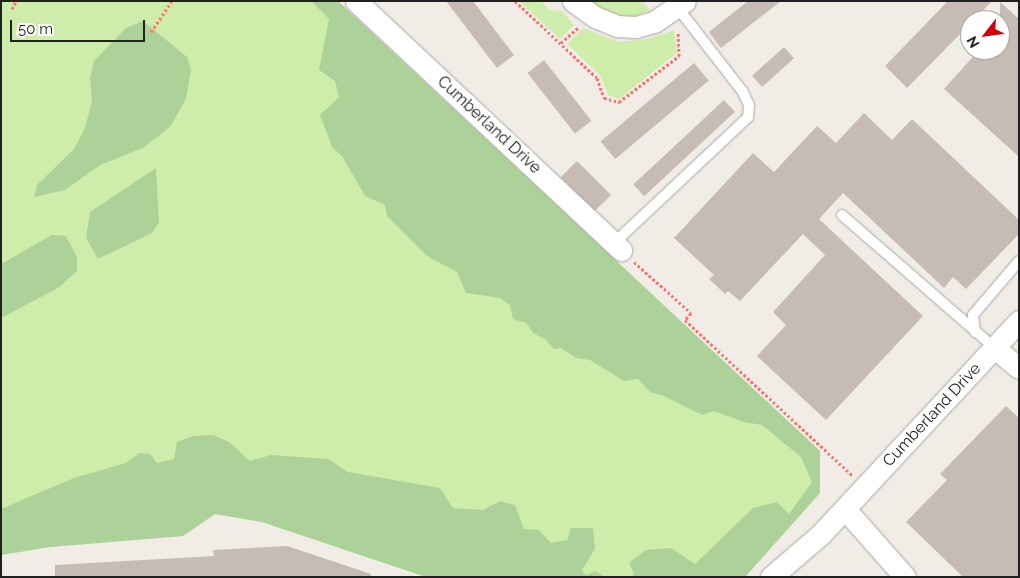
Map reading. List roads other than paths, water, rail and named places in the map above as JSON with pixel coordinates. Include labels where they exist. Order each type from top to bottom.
[{"type":"street","name":"Cumberland Drive","points":[[356,1],[617,246]]},
{"type":"street","points":[[573,1],[595,18],[617,26],[636,27],[654,22],[681,4]]},
{"type":"street","name":"Cumberland Drive","points":[[771,577],[846,508],[1019,322]]},
{"type":"street","points":[[995,348],[1019,368]]},
{"type":"street","points":[[846,508],[905,577]]},
{"type":"lane","points":[[617,246],[748,117],[749,105],[743,92],[681,4]]},
{"type":"lane","points":[[842,215],[995,348]]},
{"type":"lane","points":[[976,333],[972,324],[973,315],[1019,261]]}]
